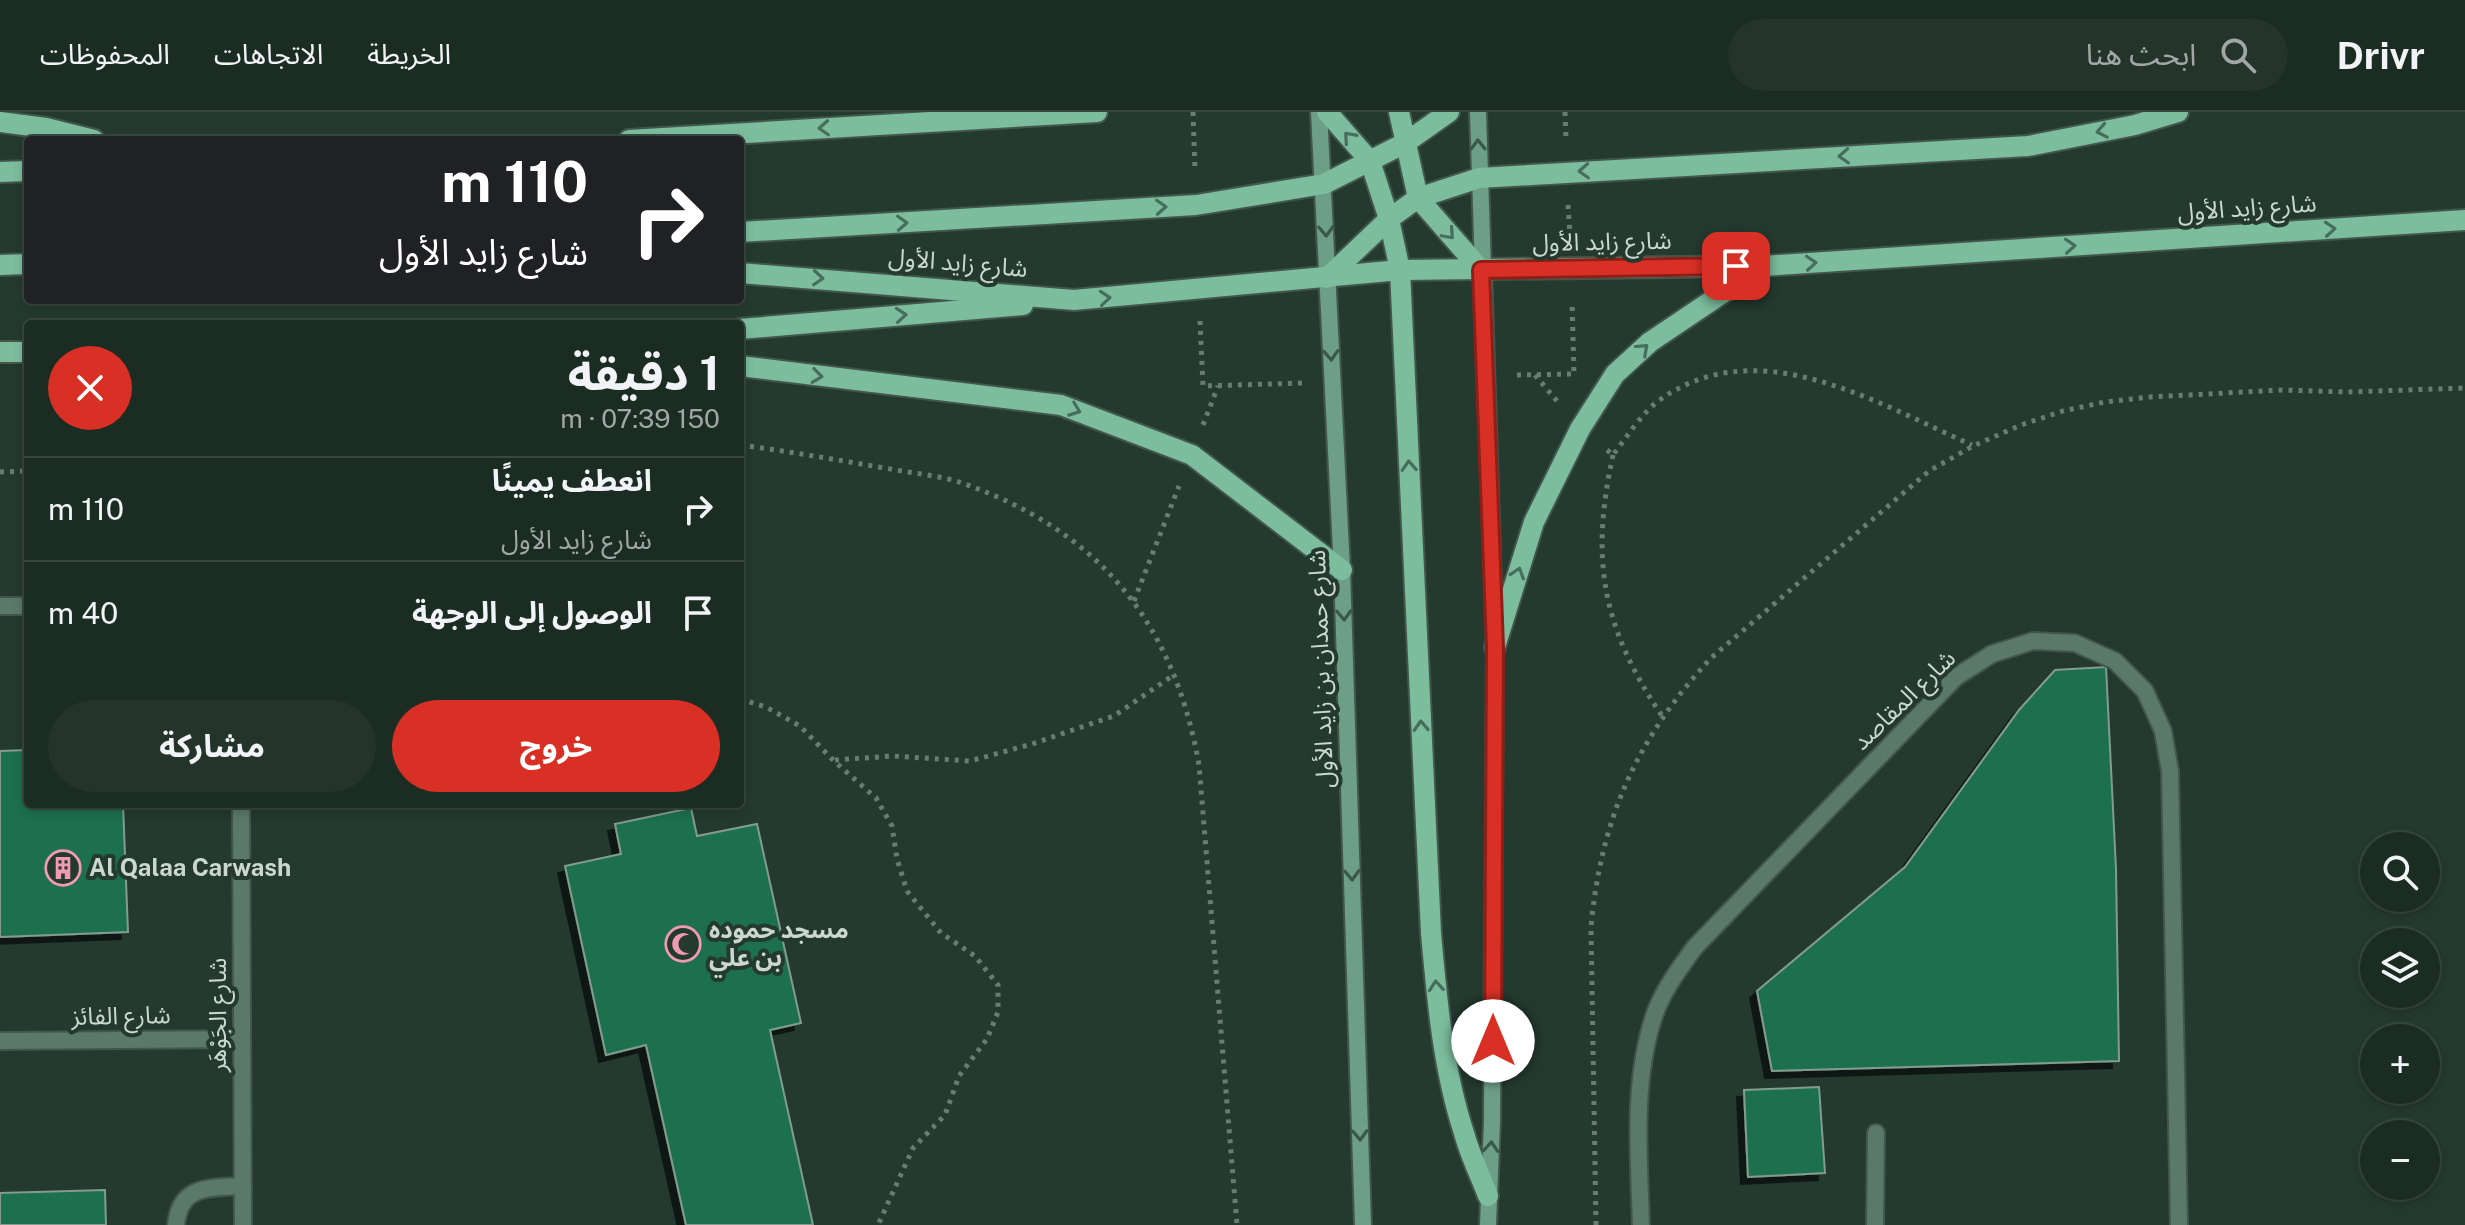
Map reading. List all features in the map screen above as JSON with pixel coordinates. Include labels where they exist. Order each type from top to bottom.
[{"type":"main road","points":[[696,136],[1097,112]]},
{"type":"main road","name":"شارع حمدان بن زايد الأول","points":[[1319,112],[1342,570],[1363,1225]]},
{"type":"main road","points":[[1327,112],[1370,161],[1389,219],[1400,270],[1434,973],[1448,1067],[1460,1119],[1488,1196]]},
{"type":"main road","points":[[1399,112],[1418,198],[1481,270]]},
{"type":"main road","points":[[744,232],[1196,205],[1324,184],[1405,143],[1449,112]]},
{"type":"main road","points":[[1478,112],[1495,647],[1492,1121],[1488,1225]]},
{"type":"main road","points":[[1327,278],[1389,219],[1418,198],[1479,178],[2028,146],[2135,125],[2178,112]]},
{"type":"main road","points":[[0,122],[78,136]]},
{"type":"main road","points":[[0,172],[24,171]]},
{"type":"main road","name":"شارع زايد الأول","points":[[744,273],[1074,300],[1400,270],[1763,266],[2465,220]]},
{"type":"main road","points":[[0,265],[24,264]]},
{"type":"main road","points":[[1495,647],[1534,522],[1580,429],[1615,374],[1650,342],[1763,266]]},
{"type":"main road","points":[[744,329],[1074,300]]},
{"type":"main road","points":[[0,352],[24,352]]},
{"type":"main road","points":[[744,366],[1061,405],[1192,455],[1342,570]]},
{"type":"street","points":[[0,606],[24,606]]},
{"type":"street","name":"شارع المقاصد","points":[[1641,1225],[1639,1105],[1643,1060],[1655,1014],[1673,977],[1695,947],[1956,677],[1992,654],[2033,641],[2075,643],[2115,661],[2145,691],[2163,731],[2170,771],[2179,1225]]},
{"type":"street","name":"شارع الجَوْهَر","points":[[241,808],[243,1225]]},
{"type":"street","name":"شارع الفائز","points":[[0,1041],[242,1039]]},
{"type":"street","points":[[1875,1225],[1876,1133]]},
{"type":"street","points":[[176,1225],[181,1206],[187,1197],[198,1190],[243,1186]]},
{"type":"path","points":[[1662,716],[1636,678],[1624,650],[1605,591],[1600,546],[1603,499],[1613,455],[1658,400],[1710,376],[1773,370],[1808,376],[1973,446]]},
{"type":"path","points":[[1535,375],[1580,429],[1613,455]]},
{"type":"path","points":[[1134,601],[1218,386]]},
{"type":"path","points":[[1596,1225],[1591,927],[1595,880],[1621,791],[1641,750],[1662,716],[1711,658],[1929,471],[1973,446],[2021,425],[2063,411],[2135,398],[2215,392],[2465,388]]},
{"type":"path","points":[[744,446],[789,450],[944,479],[1026,508],[1085,549],[1134,601],[1157,637],[1186,704],[1199,765],[1237,1225]]},
{"type":"path","points":[[0,472],[24,471]]},
{"type":"path","points":[[834,761],[893,756],[970,761],[1114,716],[1175,674]]},
{"type":"path","points":[[744,700],[766,707],[800,726],[876,798],[892,826],[897,859],[907,891],[941,933],[975,956],[998,985],[998,1012],[987,1039],[959,1076],[945,1115],[913,1148],[878,1225]]},
{"type":"building","points":[[2106,667],[2116,869],[2119,1061],[1772,1071],[1757,991],[1905,867],[2019,710],[2055,670]]},
{"type":"building","name":"Al Qalaa Carwash","points":[[24,750],[24,808],[123,808],[128,932],[0,937],[0,751]]},
{"type":"building","name":"مسجد حموده بن علي","points":[[691,808],[697,836],[757,824],[801,1023],[770,1030],[813,1225],[686,1225],[646,1045],[606,1055],[565,866],[621,854],[615,824]]},
{"type":"building","points":[[1819,1087],[1825,1173],[1748,1177],[1744,1090]]},
{"type":"building","points":[[105,1190],[106,1225],[0,1225],[0,1193]]},
{"type":"place","name":"Al Qalaa Carwash","points":[[63,868]]},
{"type":"place","name":"مسجد حموده بن علي","points":[[683,944]]},
{"type":"route","points":[[1493,1041],[1495,647],[1481,270],[1736,266]]}]
